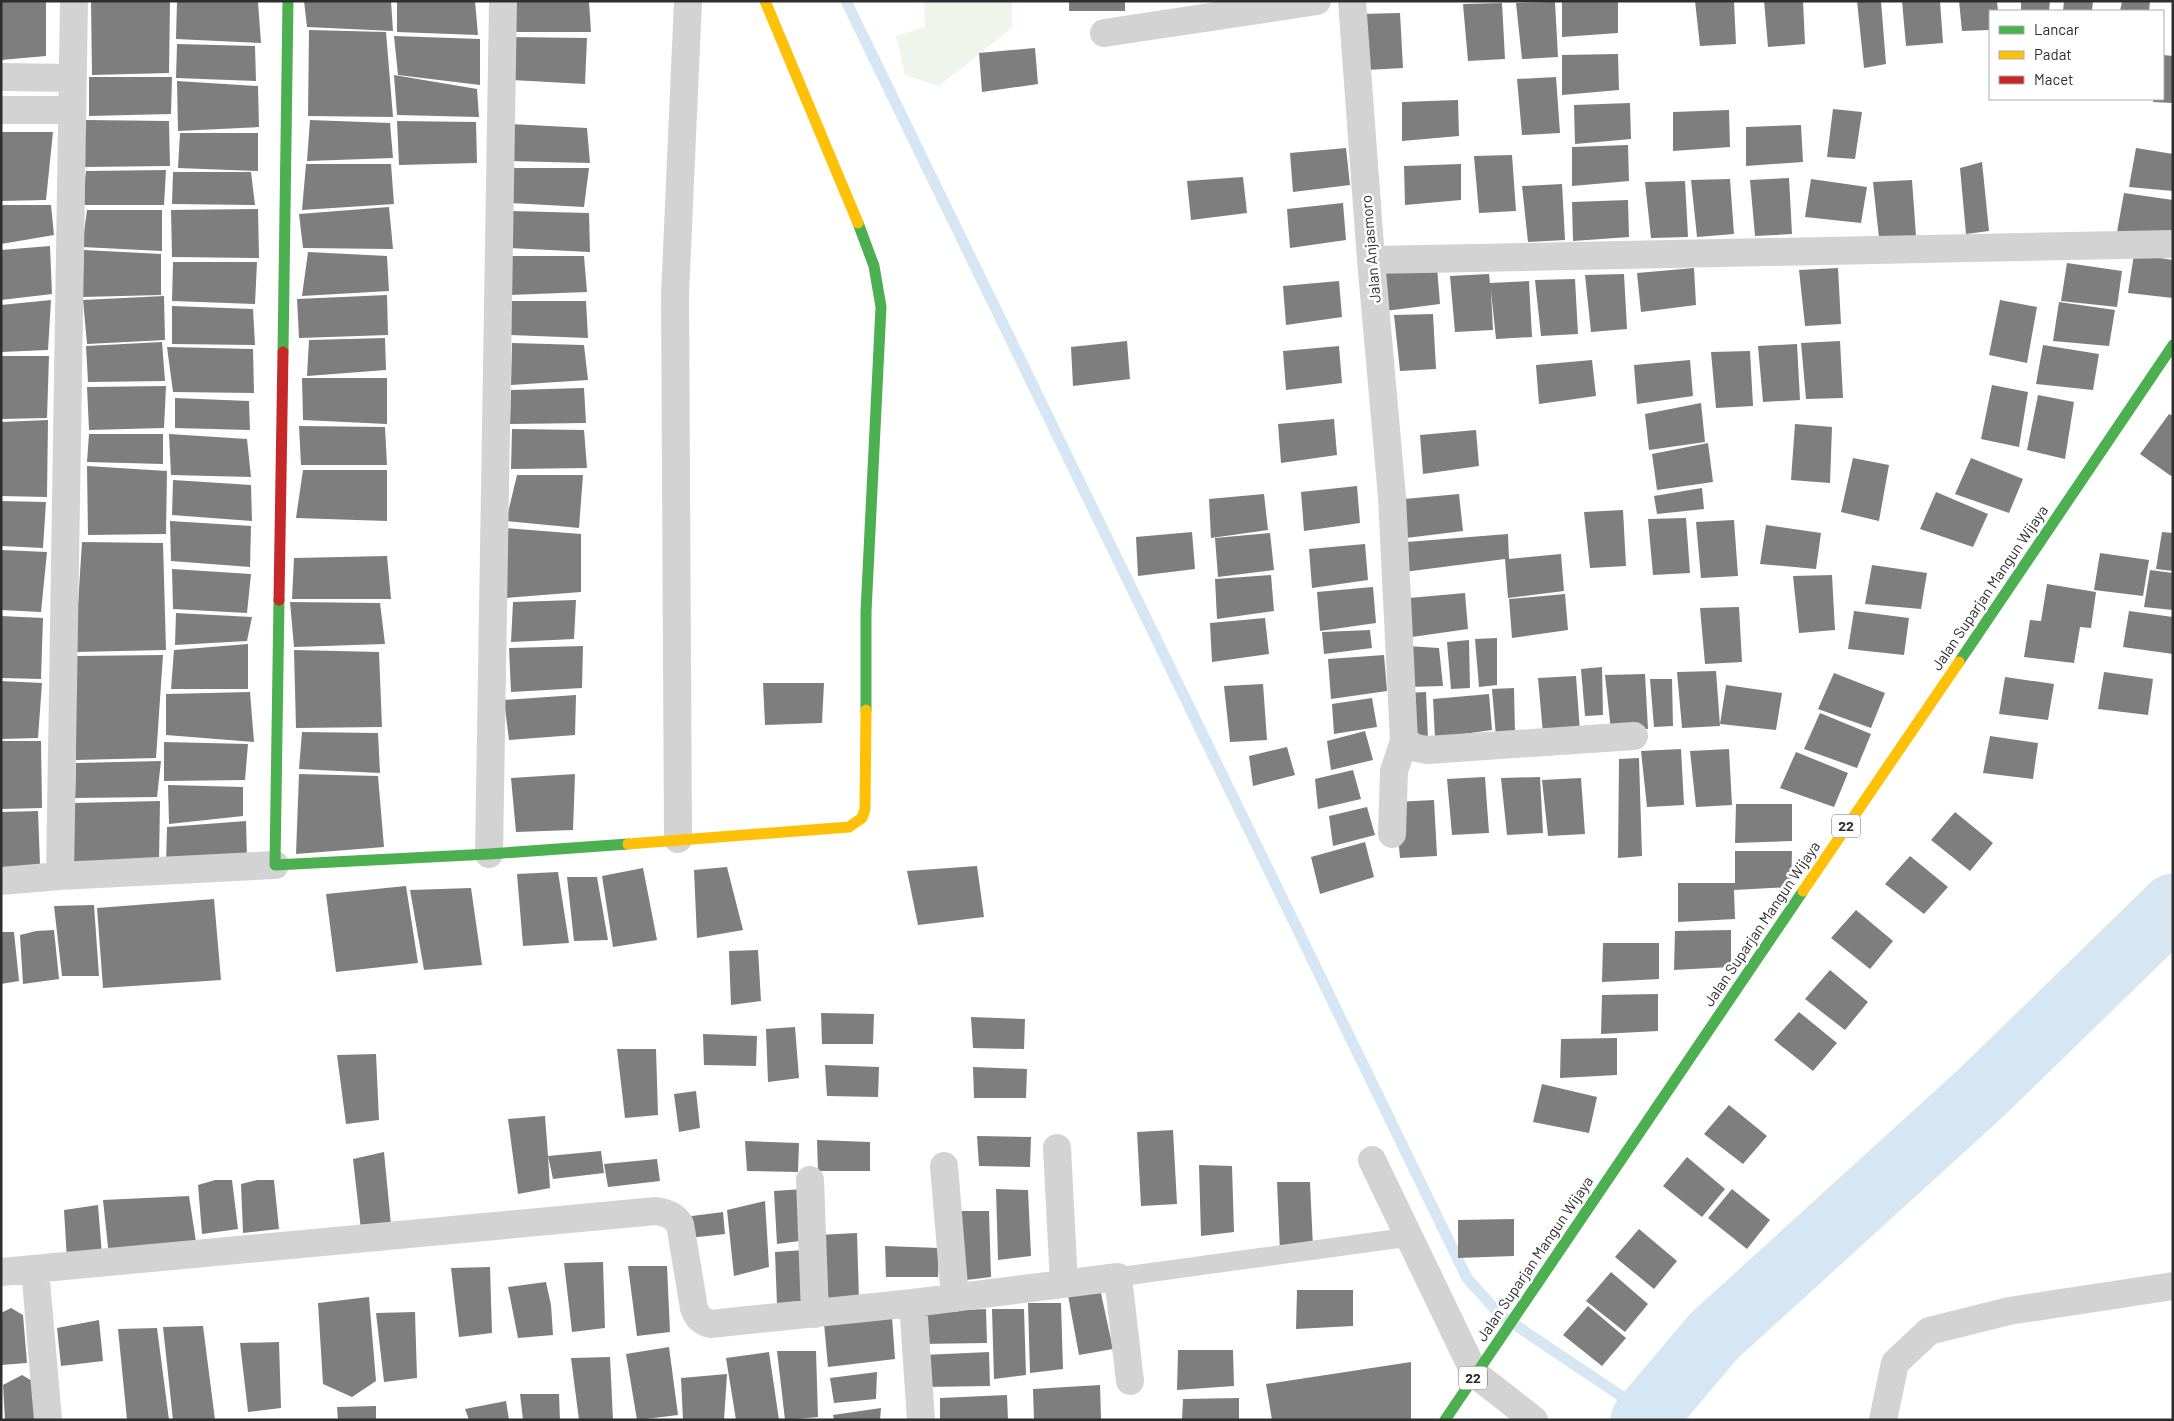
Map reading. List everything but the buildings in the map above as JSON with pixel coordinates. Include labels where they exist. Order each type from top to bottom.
[{"type":"main road","points":[[288,1],[275,864],[489,854],[849,827],[862,818],[865,809],[866,612],[881,307],[874,266],[865,238],[765,1]]},
{"type":"main road","name":"Jalan Suparjan Mangun Wijaya","points":[[1445,1420],[2173,345]]},
{"type":"street","points":[[60,876],[74,1]]},
{"type":"street","points":[[489,854],[503,1]]},
{"type":"street","points":[[678,840],[675,295],[688,1]]},
{"type":"street","points":[[1104,33],[1317,1]]},
{"type":"street","name":"Jalan Anjasmoro","points":[[1352,1],[1371,260],[1392,497],[1404,741]]},
{"type":"street","points":[[1,77],[72,78]]},
{"type":"street","points":[[1,110],[72,110]]},
{"type":"street","points":[[1371,260],[2173,244]]},
{"type":"street","points":[[1392,834],[1394,771],[1404,741],[1416,748],[1428,750],[1634,736]]},
{"type":"street","points":[[1,881],[275,864]]},
{"type":"street","points":[[1057,1148],[1064,1284]]},
{"type":"street","points":[[1372,1160],[1475,1374],[1534,1420]]},
{"type":"street","points":[[944,1166],[955,1298]]},
{"type":"street","points":[[810,1180],[815,1314]]},
{"type":"street","points":[[1,1272],[656,1211],[670,1214],[680,1224],[694,1308],[697,1315],[704,1322],[710,1324],[913,1303],[1118,1277],[1130,1381]]},
{"type":"street","points":[[35,1269],[48,1420]]},
{"type":"street","points":[[1883,1420],[1895,1363],[1929,1331],[2009,1311],[2173,1286]]},
{"type":"street","points":[[913,1303],[921,1420]]},
{"type":"lane","points":[[1118,1277],[1410,1237]]},
{"type":"shaded area","points":[[924,1],[1012,1],[1012,28],[939,86],[905,75],[896,36],[925,27]]},
{"type":"waterway","points":[[846,1],[1467,1278],[1499,1314],[1648,1414]]},
{"type":"waterway","points":[[1643,1420],[1714,1336],[1982,1092],[2173,906]]},
{"type":"traffic: fast","points":[[283,352],[288,1]]},
{"type":"traffic: fast","points":[[858,223],[874,266],[881,307],[866,612],[866,710]]},
{"type":"traffic: fast","points":[[1959,662],[2173,345]]},
{"type":"traffic: fast","points":[[279,600],[275,865],[489,854],[628,844]]},
{"type":"traffic: fast","points":[[1445,1420],[1803,891]]},
{"type":"traffic: slow","points":[[765,1],[858,223]]},
{"type":"traffic: slow","points":[[1803,891],[1959,662]]},
{"type":"traffic: slow","points":[[628,844],[849,827],[862,818],[865,809],[866,710]]},
{"type":"traffic: jam","points":[[279,600],[283,352]]}]
